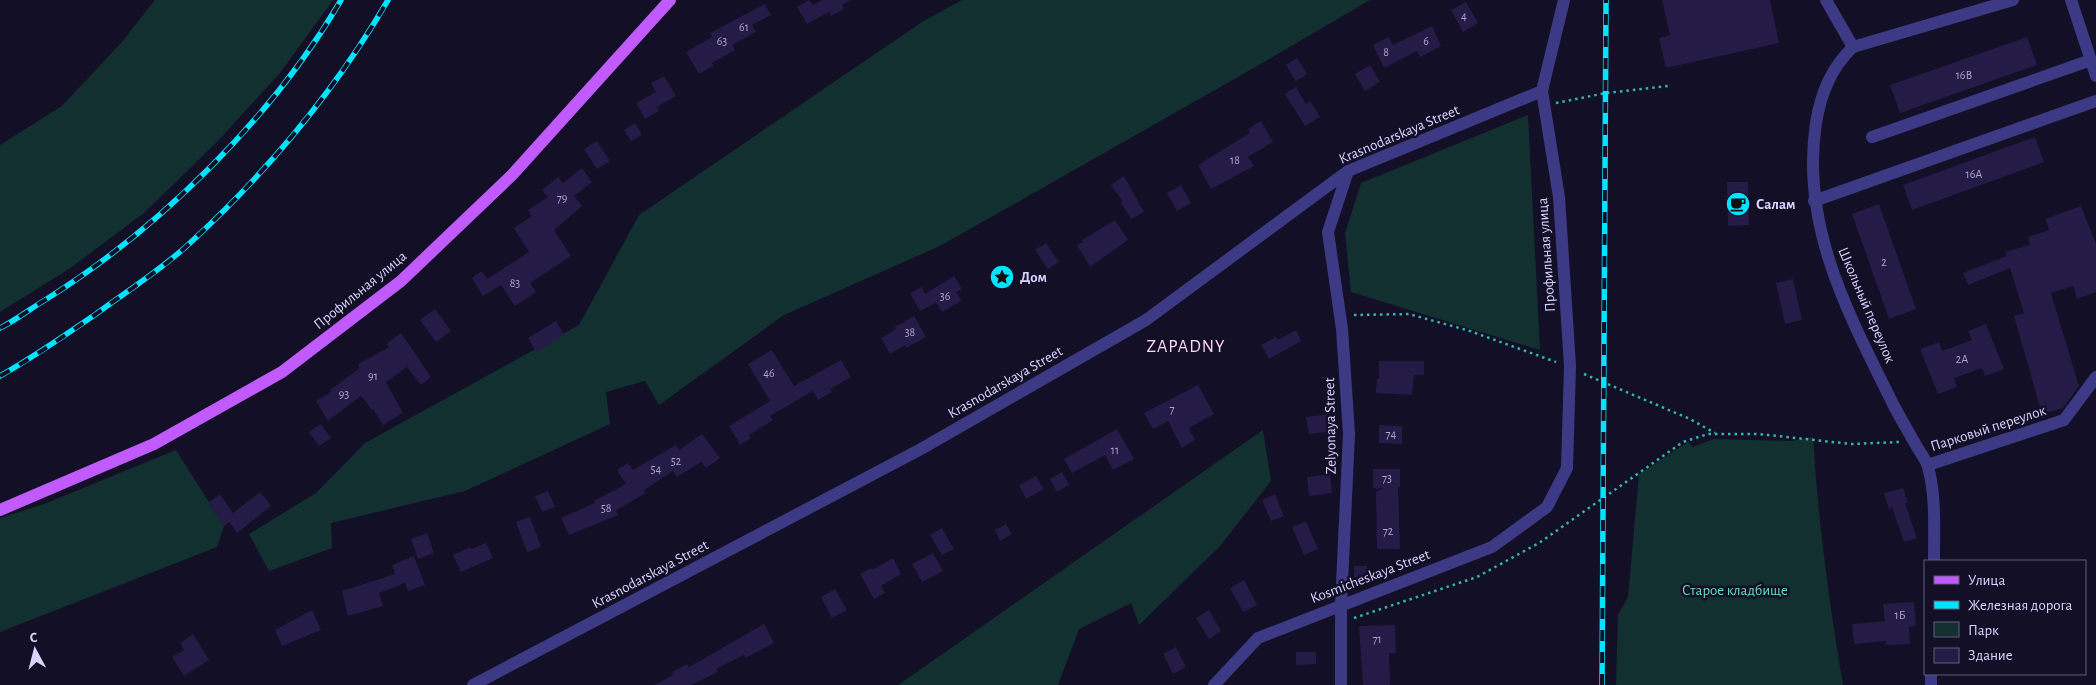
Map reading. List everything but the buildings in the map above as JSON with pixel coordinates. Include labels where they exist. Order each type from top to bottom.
[{"type":"main road","name":"Профильная улица","points":[[0,510],[154,444],[282,372],[401,281],[505,182],[670,0]]},
{"type":"street","name":"Профильная улица","points":[[1547,507],[1567,468],[1570,366],[1559,197],[1542,91],[1564,0]]},
{"type":"street","points":[[1826,0],[1853,47],[2012,0]]},
{"type":"street","points":[[2071,0],[2096,76]]},
{"type":"street","name":"Школьный переулок","points":[[1853,47],[1840,60],[1820,101],[1812,150],[1814,201],[1830,267],[1860,336],[1914,442],[1928,465],[1931,488],[1934,560]]},
{"type":"street","points":[[1872,137],[2091,60]]},
{"type":"street","name":"Krasnodarskaya Street","points":[[473,685],[921,449],[1146,320],[1348,171],[1542,91]]},
{"type":"street","points":[[1814,201],[2096,101]]},
{"type":"street","name":"Zelyonaya Street","points":[[1341,685],[1341,604],[1349,434],[1340,316],[1328,232],[1348,171]]},
{"type":"street","name":"Парковый переулок","points":[[1928,465],[2064,420],[2096,377]]},
{"type":"street","name":"Kosmicheskaya Street","points":[[1214,685],[1258,638],[1341,604],[1492,547],[1547,507]]},
{"type":"path","points":[[1543,105],[1606,93],[1668,86]]},
{"type":"path","points":[[1340,316],[1409,314],[1470,331],[1570,366],[1592,379],[1690,419],[1717,434]]},
{"type":"path","points":[[1341,623],[1477,577],[1539,543],[1683,442],[1708,434],[1759,434],[1851,444],[1914,442]]},
{"type":"green space","points":[[155,0],[333,0],[280,73],[218,141],[144,213],[69,269],[0,312],[0,145],[62,106],[121,43]]},
{"type":"green space","points":[[962,0],[1370,0],[940,246],[784,315],[659,405],[645,381],[606,392],[610,424],[465,491],[331,523],[332,548],[269,571],[249,534],[316,493],[365,443],[579,325],[639,215],[922,22]]},
{"type":"green space","points":[[1528,115],[1540,350],[1351,292],[1345,233],[1361,183]]},
{"type":"green space","points":[[1263,430],[1271,481],[1220,546],[1139,625],[1131,603],[1079,629],[1058,685],[898,685]]},
{"type":"green space","name":"Старое кладбище","points":[[1813,437],[1825,561],[1843,685],[1616,685],[1618,615],[1628,597],[1639,474],[1688,442],[1693,447],[1714,439],[1791,441]]},
{"type":"green space","points":[[176,450],[224,526],[217,547],[0,632],[0,518],[44,504]]},
{"type":"railway","points":[[0,328],[88,272],[171,205],[248,128],[313,44],[341,0]]},
{"type":"railway","points":[[0,376],[61,338],[156,271],[179,253],[218,216],[273,159],[298,129],[346,66],[388,0]]},
{"type":"railway","points":[[1602,685],[1606,0]]},
{"type":"place","name":"Салам","points":[[1738,204]]},
{"type":"place","name":"Дом","points":[[1002,277]]},
{"type":"district","name":"ZAPADNY","points":[[1186,346]]}]
